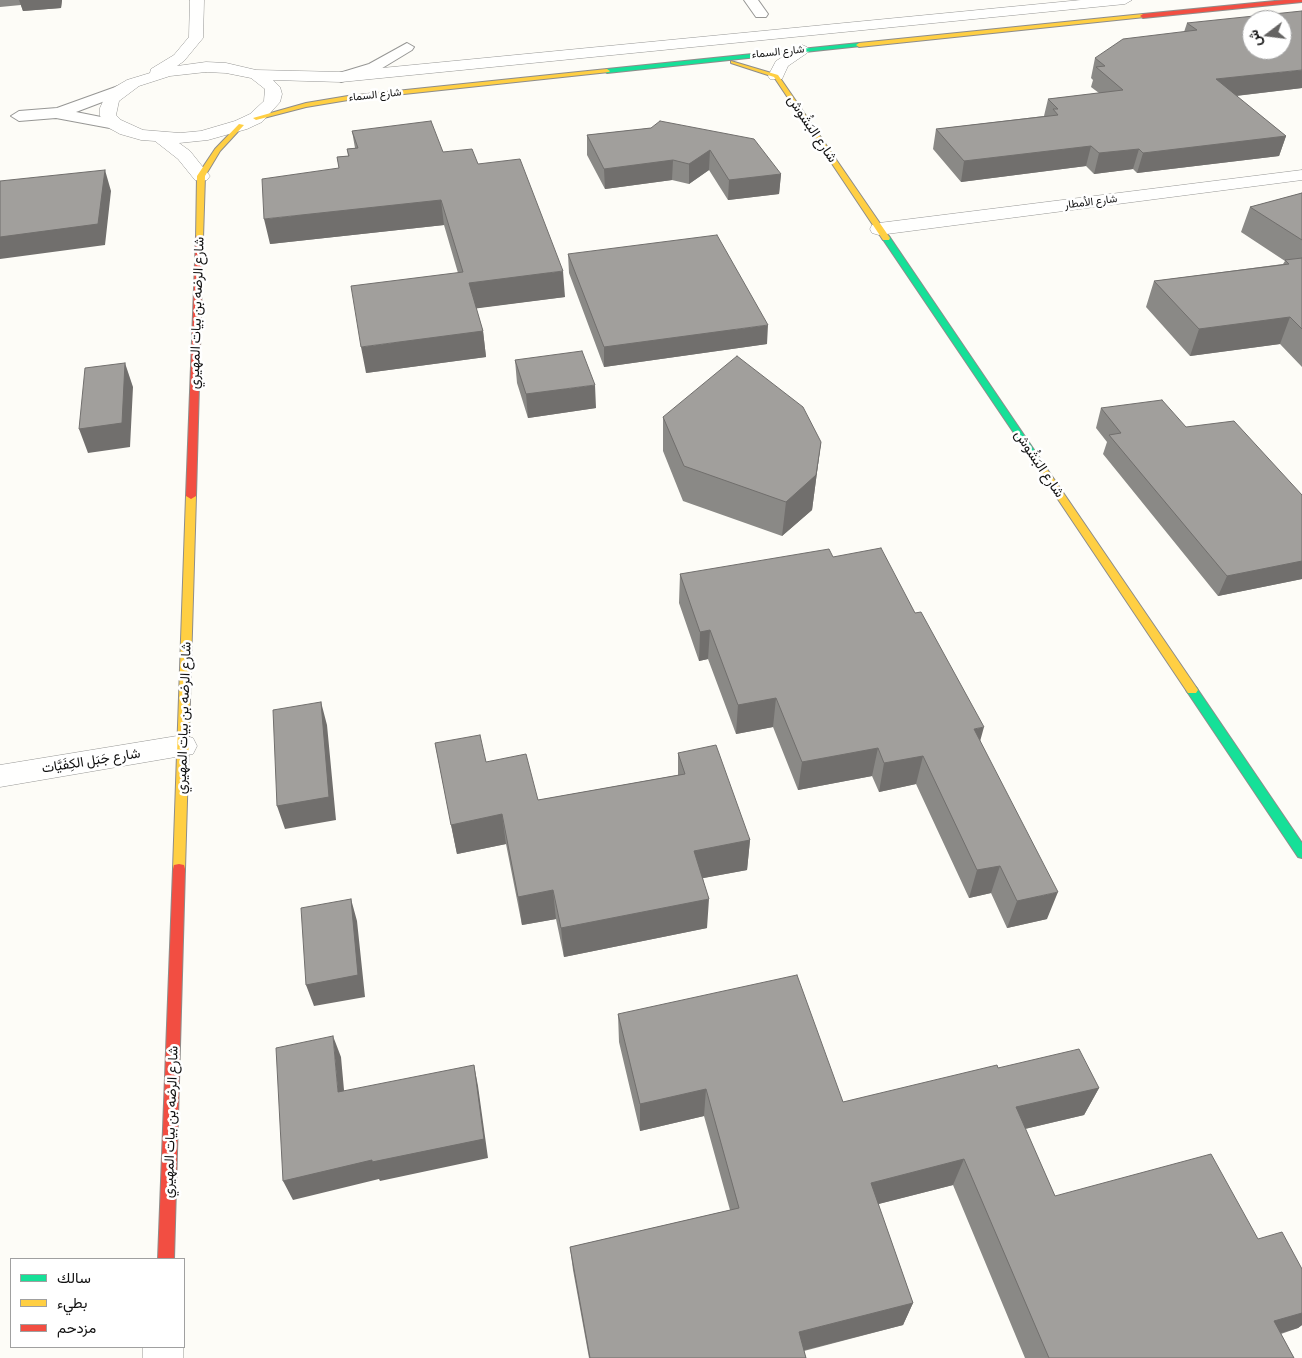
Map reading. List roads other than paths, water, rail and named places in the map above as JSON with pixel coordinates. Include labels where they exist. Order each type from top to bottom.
[{"type":"street","points":[[196,38],[214,55],[266,80],[272,87],[274,94],[272,102],[256,118],[240,125],[202,136],[160,137],[141,135],[115,124],[108,116],[108,108],[121,90],[149,77],[179,58],[196,38],[198,0]]},
{"type":"street","name":"شارع السماء","points":[[149,77],[168,72],[206,67],[249,73],[341,76],[1125,0]]},
{"type":"street","name":"شارع السماء","points":[[256,118],[306,105],[348,98],[717,58],[1302,0]]},
{"type":"street","points":[[717,58],[776,76],[781,64],[802,50]]},
{"type":"street","name":"شارع البَشُوش","points":[[776,76],[1302,853]]},
{"type":"street","name":"شارع الرضه بن بيات المهيري","points":[[166,1258],[201,176],[217,150],[240,125]]},
{"type":"street","points":[[160,137],[184,155],[201,176]]},
{"type":"street","name":"شارع الأمطار","points":[[879,229],[1302,175]]},
{"type":"street","name":"شارع جَبَل الكِفَيَّات","points":[[0,776],[183,746]]},
{"type":"lane","points":[[751,0],[761,14]]},
{"type":"lane","points":[[341,76],[374,67],[407,47]]},
{"type":"lane","points":[[56,114],[121,90]]},
{"type":"lane","points":[[19,116],[56,114],[115,124]]}]
